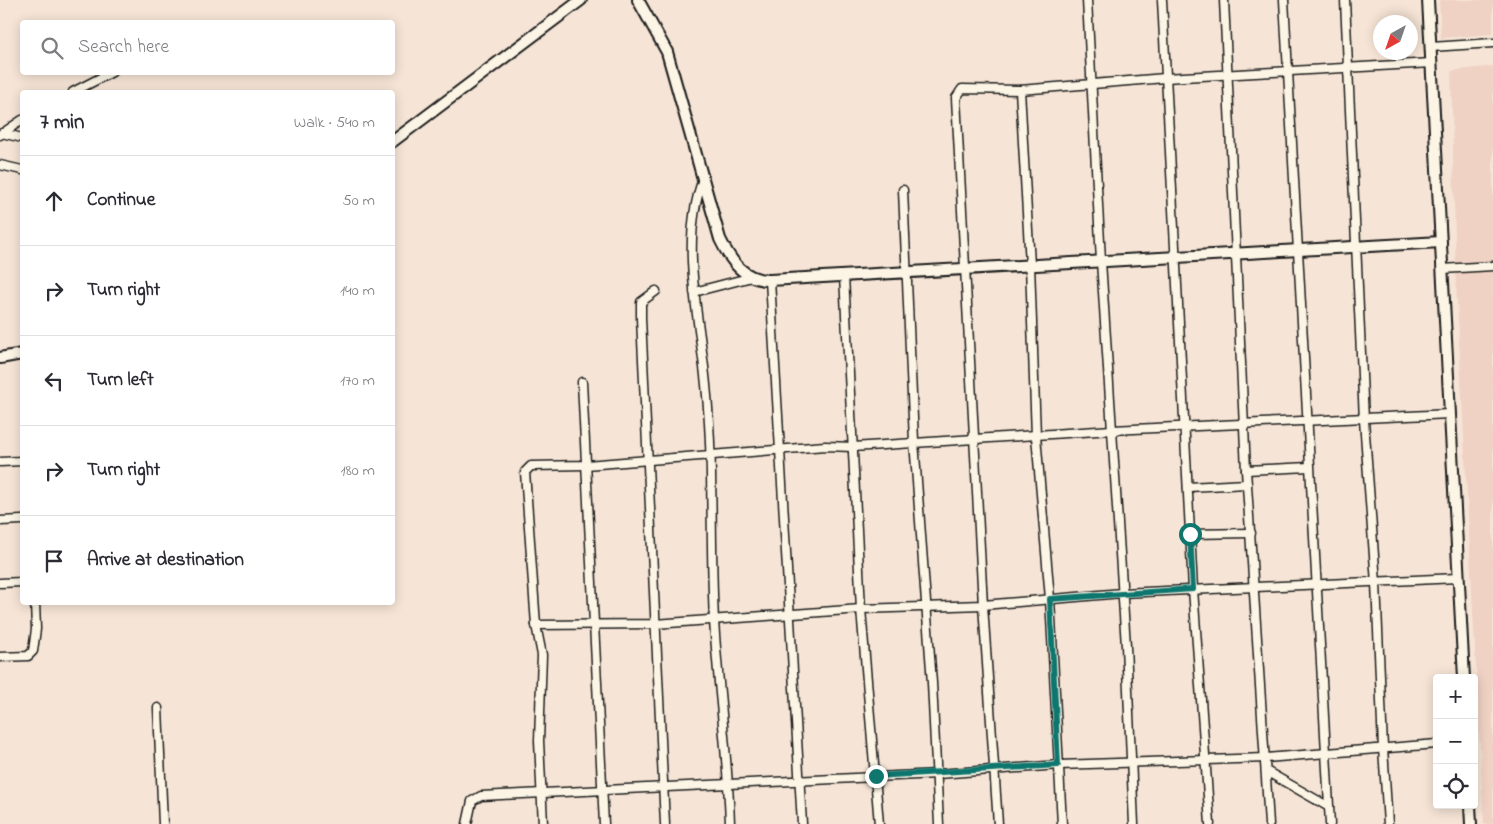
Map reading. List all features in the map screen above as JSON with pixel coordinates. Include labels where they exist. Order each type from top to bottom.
[{"type":"street","points":[[395,140],[581,0]]},
{"type":"street","points":[[638,0],[667,52],[720,239],[728,255],[740,270],[752,277],[770,280],[1441,242]]},
{"type":"street","points":[[1087,0],[1134,824]]},
{"type":"street","points":[[1162,0],[1193,589],[1210,824]]},
{"type":"street","points":[[1224,0],[1246,470],[1256,588],[1269,824]]},
{"type":"street","points":[[1284,0],[1296,250],[1330,824]]},
{"type":"street","points":[[1344,0],[1349,68],[1364,420],[1376,583],[1382,748],[1388,824]]},
{"type":"street","points":[[1428,0],[1464,674]]},
{"type":"street","points":[[1431,47],[1493,42]]},
{"type":"street","points":[[998,824],[983,605],[967,269],[956,98],[962,89],[1020,90],[1092,86],[1165,78],[1288,73],[1432,63]]},
{"type":"street","points":[[77,90],[106,75]]},
{"type":"street","points":[[1020,90],[1030,265],[1036,436],[1050,599],[1062,824]]},
{"type":"street","points":[[1,134],[20,121]]},
{"type":"street","points":[[1,134],[20,138]]},
{"type":"street","points":[[0,165],[20,170]]},
{"type":"street","points":[[703,179],[698,193],[692,231],[694,292],[696,320],[706,384],[711,454],[714,620],[729,784],[730,824]]},
{"type":"street","points":[[903,190],[914,441],[938,774],[939,824]]},
{"type":"street","points":[[1442,269],[1493,266]]},
{"type":"street","points":[[844,276],[861,609],[879,824]]},
{"type":"street","points":[[694,292],[752,277]]},
{"type":"street","points":[[770,280],[802,824]]},
{"type":"street","points":[[656,291],[641,302],[646,461],[650,496],[665,824]]},
{"type":"street","points":[[0,358],[20,354]]},
{"type":"street","points":[[582,382],[604,824]]},
{"type":"street","points":[[543,824],[539,742],[542,655],[536,625],[525,472],[531,466],[586,465],[711,454],[914,441],[1036,436],[1112,430],[1245,426],[1450,414]]},
{"type":"street","points":[[0,462],[20,461]]},
{"type":"street","points":[[1246,470],[1309,467]]},
{"type":"street","points":[[1188,487],[1247,484]]},
{"type":"street","points":[[0,521],[20,520]]},
{"type":"street","points":[[1190,534],[1251,533]]},
{"type":"street","points":[[536,625],[655,624],[861,609],[925,609],[1122,593],[1316,586],[1458,578]]},
{"type":"street","points":[[0,583],[20,582]]},
{"type":"street","points":[[0,657],[28,656],[33,651],[36,629],[35,605]]},
{"type":"street","points":[[158,708],[163,824]]},
{"type":"street","points":[[467,824],[472,801],[481,796],[602,788],[938,774],[1058,765],[1266,758],[1433,744]]},
{"type":"street","points":[[1266,771],[1329,807]]},
{"type":"street","points":[[1470,809],[1471,824]]},
{"type":"shaded area","points":[[1439,0],[1493,0],[1493,34],[1441,38]]},
{"type":"shaded area","points":[[1493,66],[1493,824],[1484,824],[1478,674],[1476,674],[1456,283],[1451,71]]},
{"type":"route","points":[[876,776],[938,774],[1058,765],[1050,599],[1193,589],[1190,534]]}]
